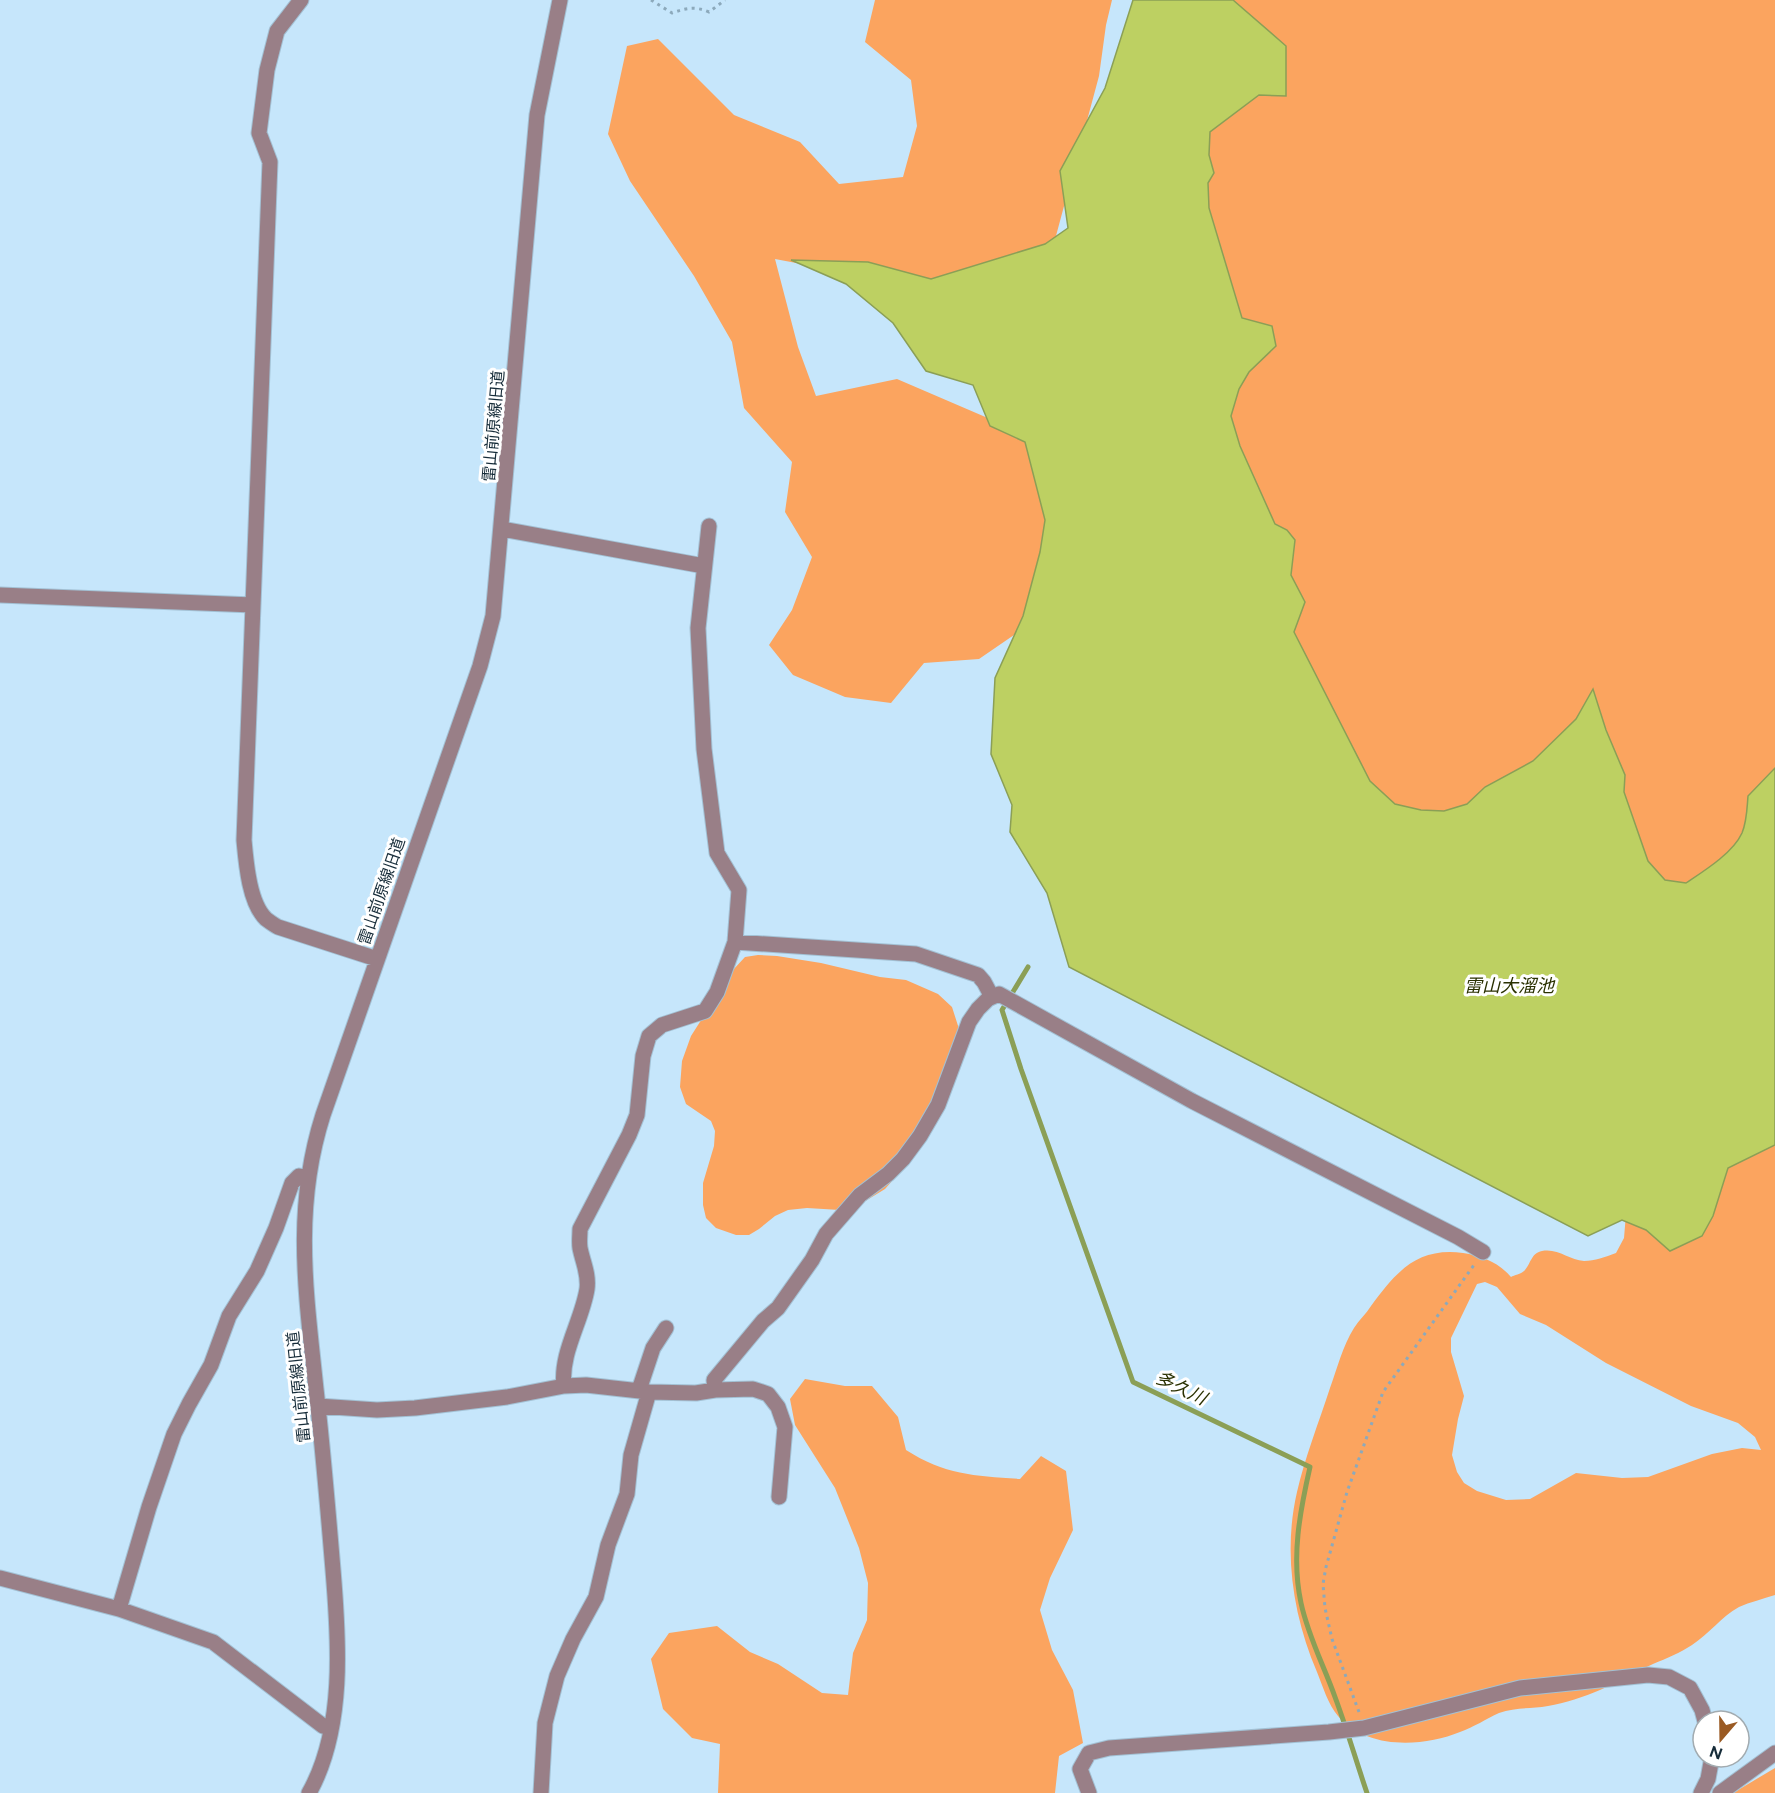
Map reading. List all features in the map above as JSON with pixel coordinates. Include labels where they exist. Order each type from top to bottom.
[{"type":"street","points":[[301,0],[278,31],[267,70],[259,133],[270,162],[244,840],[251,886],[265,918],[278,927],[377,959]]},
{"type":"street","name":"雷山前原線旧道","points":[[309,1793],[324,1757],[330,1727],[337,1670],[338,1630],[304,1266],[303,1235],[308,1178],[317,1134],[480,666],[493,616],[537,116],[560,0]]},
{"type":"street","points":[[564,1386],[563,1377],[569,1349],[587,1291],[588,1275],[579,1245],[580,1229],[637,1115],[643,1056],[649,1036],[662,1025],[705,1011],[717,992],[735,942],[739,890],[717,853],[704,749],[698,628],[709,526]]},
{"type":"street","points":[[502,529],[704,566]]},
{"type":"street","points":[[0,595],[253,605]]},
{"type":"street","points":[[735,942],[916,954],[978,975],[995,996],[1015,1003],[1192,1101],[1458,1237],[1482,1252]]},
{"type":"street","points":[[715,1390],[714,1380],[763,1321],[778,1308],[812,1260],[826,1234],[860,1195],[888,1174],[903,1159],[920,1136],[938,1105],[969,1022],[978,1009],[995,996]]},
{"type":"street","points":[[119,1609],[174,1434],[211,1365],[229,1317],[256,1271],[276,1228],[292,1183],[298,1176],[308,1178]]},
{"type":"street","points":[[542,1793],[545,1723],[557,1676],[573,1639],[596,1597],[608,1545],[627,1494],[631,1455],[653,1348],[666,1328]]},
{"type":"street","points":[[318,1406],[377,1410],[416,1408],[507,1397],[564,1386],[586,1385],[696,1393],[753,1389],[768,1394],[778,1407],[785,1427],[779,1497]]},
{"type":"street","points":[[0,1578],[119,1609],[213,1642],[323,1726],[330,1727]]},
{"type":"street","points":[[1089,1793],[1080,1769],[1089,1753],[1109,1748],[1365,1728],[1520,1688],[1648,1675],[1669,1677],[1690,1688],[1701,1709]]},
{"type":"street","points":[[1720,1793],[1775,1753]]},
{"type":"street","points":[[1701,1793],[1710,1769]]},
{"type":"path","points":[[651,0],[672,13],[688,7],[710,12],[725,0]]},
{"type":"path","points":[[1365,1728],[1332,1639],[1325,1608],[1323,1584],[1326,1567],[1347,1492],[1383,1392],[1482,1252]]},
{"type":"shaded area","points":[[875,0],[1112,0],[1099,76],[1053,247],[929,288],[775,259],[798,347],[816,396],[897,379],[1039,440],[1057,510],[1039,618],[979,659],[924,663],[891,703],[845,697],[793,675],[769,645],[792,610],[812,557],[785,512],[792,462],[744,408],[732,342],[694,276],[630,181],[608,134],[627,46],[658,39],[734,115],[800,142],[839,184],[903,177],[917,126],[911,80],[865,42]]},
{"type":"shaded area","points":[[1217,0],[1775,0],[1775,795],[1721,873],[1671,894],[1448,828],[1372,801],[1298,672],[1223,438],[1234,326],[1200,215],[1196,132]]},
{"type":"shaded area","points":[[758,955],[821,963],[880,977],[906,980],[938,994],[952,1007],[960,1032],[910,1161],[885,1189],[854,1208],[788,1210],[775,1216],[749,1235],[736,1235],[716,1228],[706,1218],[703,1205],[703,1183],[714,1146],[715,1131],[711,1121],[686,1104],[680,1087],[682,1061],[691,1036],[733,970],[745,957]]},
{"type":"shaded area","points":[[1775,1120],[1775,1595],[1739,1607],[1687,1648],[1607,1687],[1581,1697],[1548,1706],[1505,1711],[1465,1730],[1429,1741],[1396,1742],[1364,1735],[1350,1727],[1338,1716],[1326,1695],[1302,1629],[1296,1606],[1291,1561],[1293,1515],[1300,1479],[1343,1349],[1350,1335],[1389,1283],[1409,1264],[1420,1258],[1447,1252],[1470,1254],[1495,1264],[1511,1277],[1524,1271],[1533,1256],[1542,1251],[1553,1251],[1584,1261],[1596,1260],[1616,1253],[1624,1238],[1626,1214]],"holes":[[[1485,1282],[1497,1287],[1520,1314],[1546,1325],[1606,1363],[1691,1406],[1738,1423],[1755,1437],[1761,1450],[1742,1448],[1712,1454],[1648,1477],[1622,1478],[1576,1473],[1530,1499],[1506,1500],[1477,1491],[1464,1483],[1457,1472],[1452,1455],[1464,1396],[1451,1352],[1451,1338],[1477,1284]]]},
{"type":"shaded area","points":[[805,1379],[845,1386],[872,1386],[898,1417],[906,1450],[934,1465],[961,1473],[1020,1479],[1041,1456],[1066,1471],[1073,1530],[1050,1578],[1040,1610],[1052,1650],[1073,1690],[1083,1743],[1059,1756],[1055,1793],[718,1793],[720,1744],[692,1738],[663,1709],[651,1659],[669,1633],[717,1626],[750,1652],[778,1664],[822,1693],[848,1695],[853,1653],[867,1620],[868,1583],[859,1548],[835,1488],[795,1425],[790,1399]]},
{"type":"shaded area","points":[[1775,1768],[1775,1793],[1733,1793]]},
{"type":"water","name":"雷山大溜池","points":[[1133,0],[1233,0],[1286,46],[1286,96],[1259,95],[1210,132],[1209,155],[1214,173],[1208,183],[1209,208],[1242,318],[1272,326],[1276,346],[1249,372],[1239,389],[1231,416],[1240,446],[1275,524],[1287,530],[1295,540],[1291,575],[1305,602],[1294,632],[1370,781],[1395,804],[1421,810],[1444,811],[1467,804],[1485,787],[1533,761],[1576,719],[1593,689],[1606,730],[1625,775],[1624,792],[1648,861],[1665,880],[1686,883],[1732,848],[1745,824],[1748,796],[1775,768],[1775,1145],[1728,1168],[1713,1216],[1702,1236],[1670,1251],[1646,1230],[1622,1220],[1588,1236],[1069,967],[1047,893],[1010,832],[1012,805],[991,754],[995,678],[1023,616],[1040,552],[1045,520],[1025,442],[990,426],[973,385],[926,371],[893,323],[846,284],[791,260],[868,262],[931,279],[1045,244],[1068,228],[1060,171],[1105,88]]},
{"type":"waterway","name":"多久川","points":[[1028,967],[1002,1010],[1133,1382],[1310,1467],[1298,1534],[1298,1586],[1308,1627],[1367,1793]]}]
